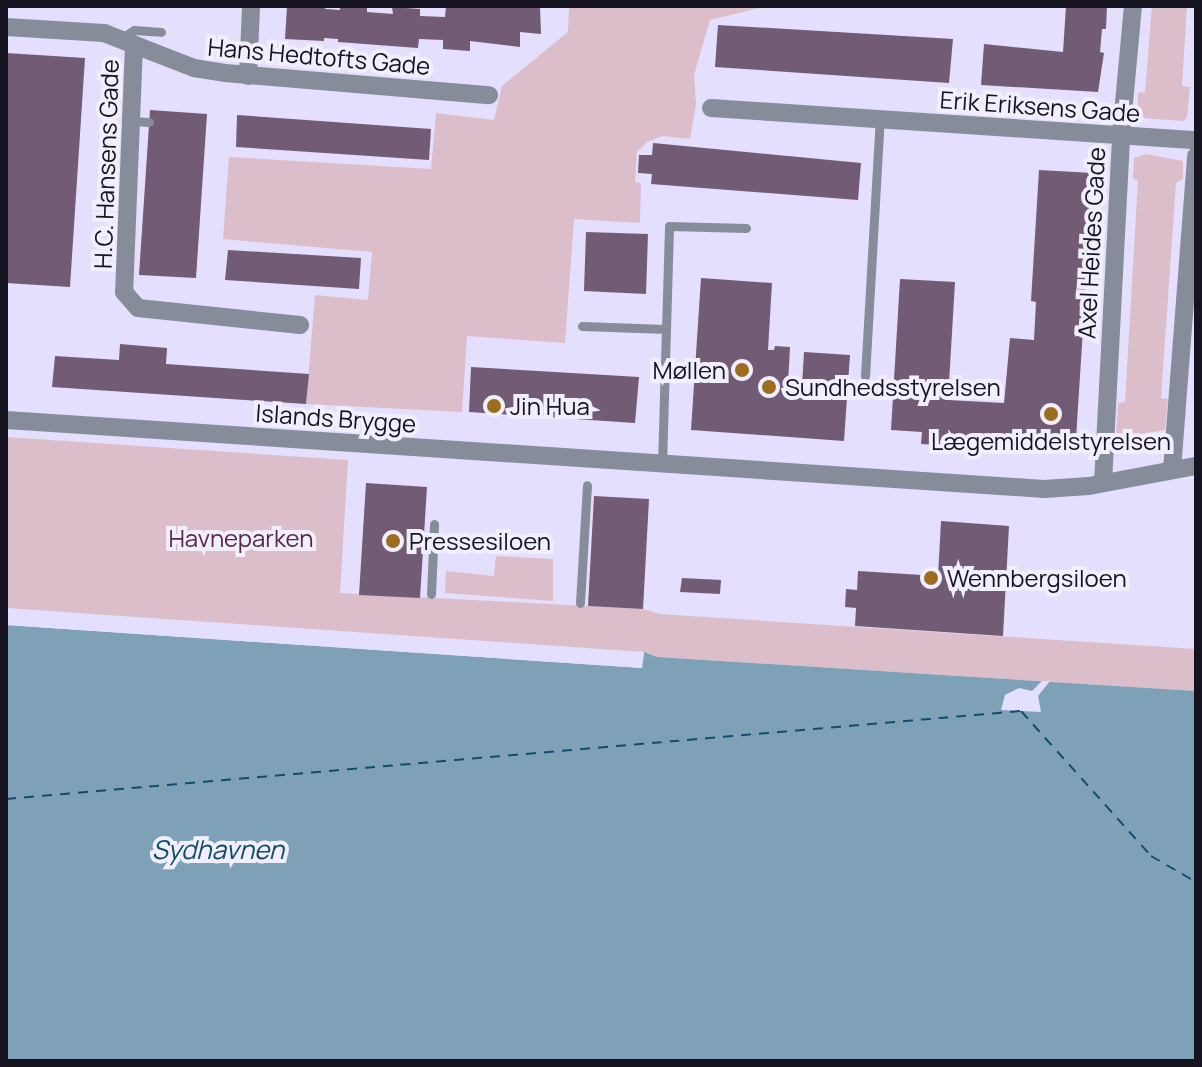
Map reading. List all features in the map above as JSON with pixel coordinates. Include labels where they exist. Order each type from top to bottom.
[{"type":"street","points":[[248,76],[251,6]]},
{"type":"street","name":"Axel Heides Gade","points":[[1103,483],[1121,135],[1133,6]]},
{"type":"street","name":"Hans Hedtofts Gade","points":[[6,27],[104,33],[194,68],[248,76],[489,95]]},
{"type":"street","name":"H.C. Hansens Gade","points":[[127,43],[140,122],[124,292],[138,308],[300,325]]},
{"type":"street","name":"Erik Eriksens Gade","points":[[711,108],[1196,140]]},
{"type":"street","points":[[1172,470],[1196,156]]},
{"type":"street","name":"Islands Brygge","points":[[6,420],[1044,489],[1103,483],[1196,466]]},
{"type":"lane","points":[[127,43],[134,30],[161,32]]},
{"type":"lane","points":[[865,376],[880,119]]},
{"type":"lane","points":[[662,464],[669,226],[746,228]]},
{"type":"lane","points":[[582,326],[666,329]]},
{"type":"lane","points":[[580,603],[587,485]]},
{"type":"lane","points":[[431,594],[434,524]]},
{"type":"green space","points":[[569,6],[767,6],[710,20],[694,75],[696,104],[690,139],[663,136],[647,142],[637,152],[635,182],[641,183],[640,223],[574,219],[565,343],[467,336],[462,412],[306,404],[315,295],[368,300],[372,252],[223,239],[229,157],[431,169],[436,113],[494,120],[502,86],[568,32]]},
{"type":"green space","points":[[1152,6],[1187,6],[1182,86],[1190,87],[1184,121],[1142,118],[1138,111],[1138,93],[1145,92]]},
{"type":"green space","points":[[1146,154],[1183,161],[1183,179],[1176,183],[1161,398],[1168,399],[1165,430],[1116,438],[1118,403],[1125,402],[1138,180],[1133,179],[1134,158]]},
{"type":"green space","name":"Havneparken","points":[[6,437],[348,460],[340,593],[643,609],[660,614],[1196,649],[1196,691],[657,657],[644,652],[6,608]]},
{"type":"green space","points":[[496,556],[553,559],[553,601],[445,593],[446,571],[494,576]]},
{"type":"water","name":"Sydhavnen","points":[[6,625],[642,668],[644,652],[657,657],[1196,691],[1196,1061],[6,1061]]},
{"type":"pier","points":[[6,621],[639,664],[640,651],[644,652],[642,668],[6,625]]},
{"type":"pier","points":[[1042,681],[1050,681],[1038,696],[1041,712],[1001,710],[1005,695],[1019,688],[1032,691]]},
{"type":"building","points":[[287,6],[326,6],[325,9],[340,10],[340,6],[367,6],[367,12],[393,14],[392,7],[420,9],[420,16],[445,17],[446,6],[540,6],[541,34],[520,32],[520,47],[470,41],[470,51],[443,49],[443,40],[419,39],[418,48],[338,42],[338,39],[324,38],[324,41],[285,39]]},
{"type":"building","points":[[1066,6],[1107,6],[1106,29],[1102,29],[1100,52],[1104,53],[1098,92],[981,85],[984,44],[1063,52]]},
{"type":"building","points":[[718,25],[953,39],[949,83],[715,67]]},
{"type":"building","points":[[6,53],[85,58],[70,287],[6,283]]},
{"type":"building","points":[[150,110],[207,114],[196,278],[139,275]]},
{"type":"building","points":[[237,115],[431,129],[429,160],[236,147]]},
{"type":"building","points":[[653,143],[861,163],[858,200],[651,184],[652,174],[638,173],[639,155],[652,155]]},
{"type":"building","points":[[1039,170],[1093,173],[1075,454],[921,444],[922,432],[891,430],[900,279],[955,282],[948,400],[1004,403],[1010,338],[1034,340],[1036,302],[1031,301]]},
{"type":"building","points":[[586,232],[648,234],[646,294],[584,291]]},
{"type":"building","points":[[228,250],[361,258],[359,289],[225,280]]},
{"type":"building","name":"Møllen","points":[[701,278],[772,283],[768,350],[774,350],[775,346],[790,347],[788,385],[802,386],[804,352],[850,355],[844,441],[691,430]]},
{"type":"building","points":[[120,344],[167,348],[166,364],[309,374],[306,404],[52,387],[55,356],[119,360]]},
{"type":"building","points":[[471,367],[639,377],[635,423],[469,412]]},
{"type":"building","name":"Pressesiloen","points":[[366,483],[427,487],[420,598],[359,595]]},
{"type":"building","points":[[594,496],[649,499],[643,609],[588,606]]},
{"type":"building","name":"Wennbergsiloen","points":[[941,521],[1009,526],[1003,636],[855,626],[856,608],[845,607],[846,589],[857,590],[858,571],[938,576]]},
{"type":"building","points":[[682,578],[721,580],[720,594],[680,592]]},
{"type":"ferry route","points":[[6,799],[1021,711],[1151,856],[1196,882]]},
{"type":"place","name":"Møllen","points":[[742,370]]},
{"type":"place","name":"Sundhedsstyrelsen","points":[[769,387]]},
{"type":"place","name":"Jin Hua","points":[[494,406]]},
{"type":"place","name":"Lægemiddelstyrelsen","points":[[1051,414]]},
{"type":"place","name":"Pressesiloen","points":[[393,541]]},
{"type":"place","name":"Wennbergsiloen","points":[[931,578]]}]
